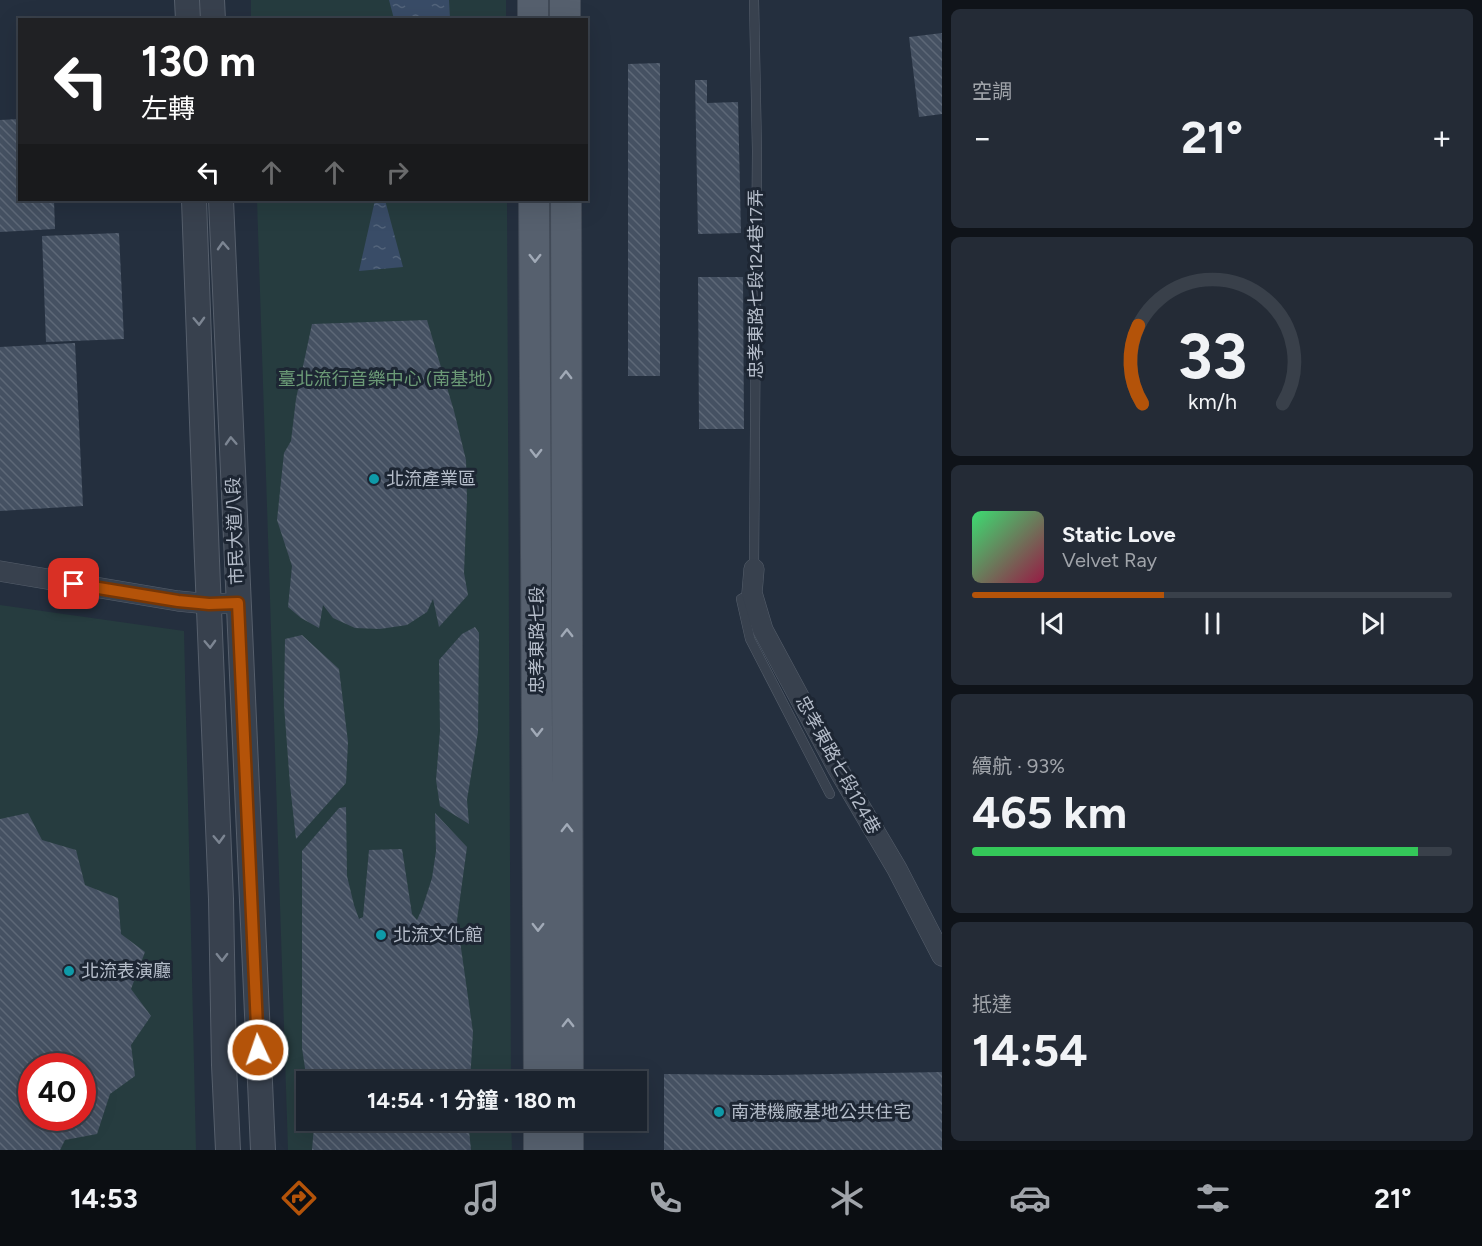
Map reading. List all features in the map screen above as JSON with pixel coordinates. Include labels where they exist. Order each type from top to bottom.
[{"type":"main road","points":[[533,0],[533,18]]},
{"type":"main road","points":[[565,0],[565,18]]},
{"type":"main road","name":"忠孝東路七段","points":[[534,201],[539,1071]]},
{"type":"main road","name":"忠孝東路七段","points":[[566,201],[568,1071]]},
{"type":"main road","points":[[539,1131],[539,1150]]},
{"type":"main road","points":[[568,1131],[568,1150]]},
{"type":"street","points":[[188,0],[188,18]]},
{"type":"street","points":[[212,0],[213,18]]},
{"type":"street","name":"市民大道八段","points":[[194,201],[221,899],[228,1150]]},
{"type":"street","name":"市民大道八段","points":[[221,201],[263,1150]]},
{"type":"street","name":"忠孝東路七段124巷","points":[[754,569],[752,593],[763,630],[838,769],[897,870],[942,956]]},
{"type":"street","points":[[0,571],[178,601],[209,604],[238,603]]},
{"type":"lane","name":"忠孝東路七段124巷17弄","points":[[754,0],[757,198],[754,569]]},
{"type":"lane","points":[[752,593],[741,599],[750,639],[830,794]]},
{"type":"green space","points":[[251,0],[506,0],[506,18],[251,18]]},
{"type":"green space","name":"臺北流行音樂中心 (南基地)","points":[[257,201],[507,201],[511,1071],[296,1071],[296,1131],[511,1131],[512,1150],[288,1150]]},
{"type":"green space","points":[[0,605],[184,631],[196,1150],[0,1150]]},
{"type":"water","points":[[389,0],[449,0],[450,18],[394,18]]},
{"type":"water","points":[[375,201],[385,201],[403,267],[359,271]]},
{"type":"building","points":[[942,33],[942,114],[919,117],[909,37]]},
{"type":"building","points":[[660,63],[660,376],[628,376],[628,64]]},
{"type":"building","points":[[695,80],[707,80],[707,103],[738,102],[741,233],[698,234]]},
{"type":"building","points":[[18,119],[18,201],[54,201],[55,229],[0,232],[0,120]]},
{"type":"building","points":[[119,233],[124,339],[46,342],[42,236]]},
{"type":"building","points":[[698,277],[743,277],[744,429],[699,429]]},
{"type":"building","name":"北流產業區","points":[[427,320],[466,460],[464,573],[468,595],[439,627],[433,599],[427,612],[407,625],[380,629],[355,628],[333,618],[323,605],[319,628],[301,618],[288,607],[292,566],[277,520],[284,453],[291,441],[296,399],[312,324]]},
{"type":"building","points":[[75,343],[83,506],[0,511],[0,347]]},
{"type":"building","points":[[475,627],[479,633],[478,732],[467,800],[469,824],[440,806],[436,780],[440,731],[439,660],[462,634]]},
{"type":"building","points":[[302,635],[339,669],[348,742],[346,783],[296,839],[284,705],[285,639]]},
{"type":"building","name":"北流文化館","points":[[346,807],[347,876],[359,919],[363,917],[369,850],[402,849],[412,914],[417,920],[432,878],[436,851],[435,813],[467,847],[457,920],[473,1032],[471,1071],[305,1071],[302,1048],[302,851],[339,808]]},
{"type":"building","name":"北流表演廳","points":[[28,813],[42,840],[76,850],[85,885],[118,898],[121,934],[145,952],[131,989],[151,1016],[131,1045],[135,1076],[110,1094],[97,1134],[65,1140],[60,1150],[0,1150],[0,819]]},
{"type":"building","points":[[942,1072],[942,1150],[664,1150],[664,1074]]},
{"type":"building","points":[[314,1131],[469,1131],[471,1150],[312,1150]]},
{"type":"place","name":"北流產業區","points":[[374,479]]},
{"type":"place","name":"北流文化館","points":[[381,935]]},
{"type":"place","name":"北流表演廳","points":[[69,971]]},
{"type":"place","name":"南港機廠基地公共住宅","points":[[719,1112]]},
{"type":"route","points":[[74,584],[178,601],[209,604],[238,603],[258,1050]]}]
